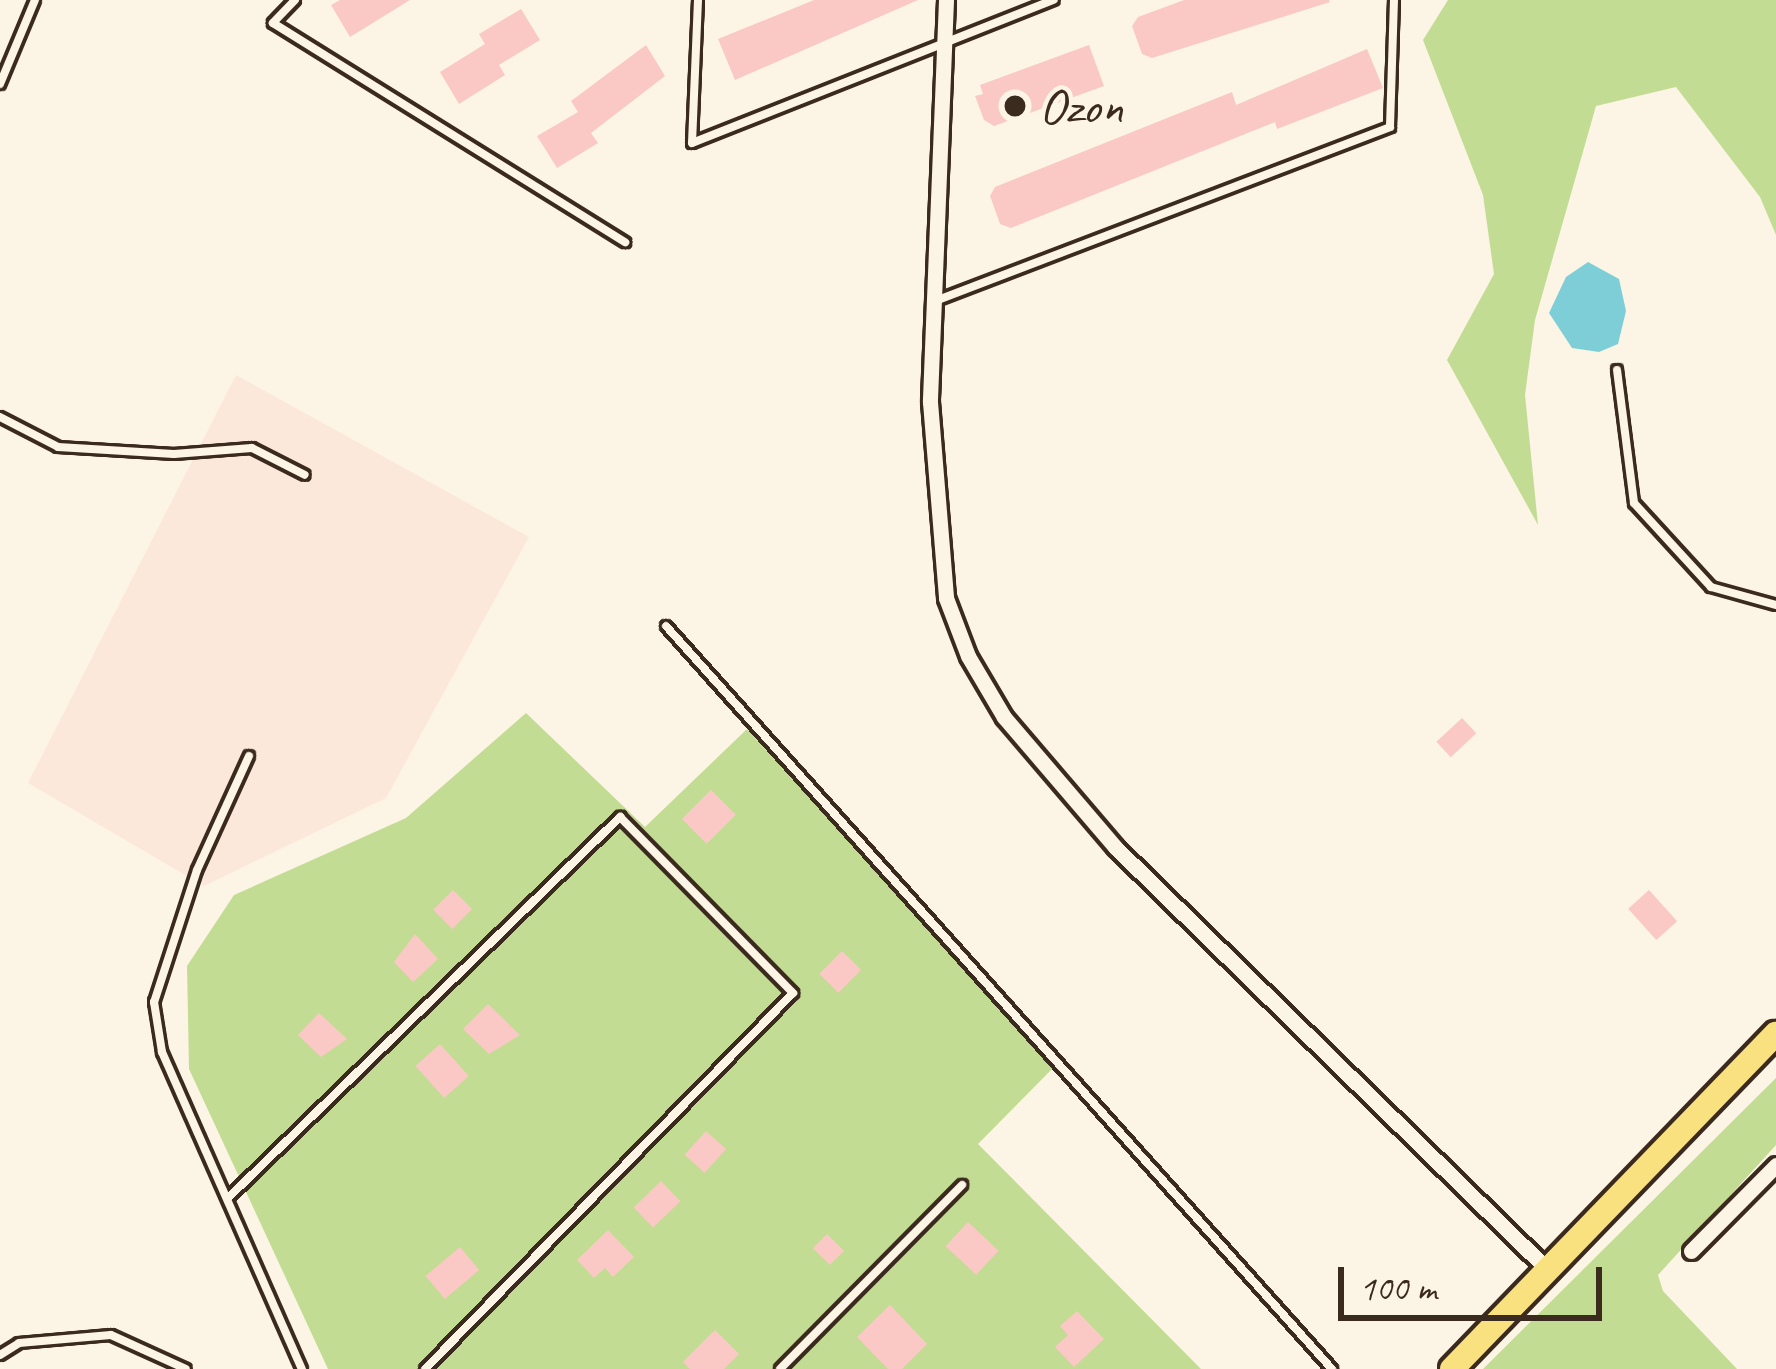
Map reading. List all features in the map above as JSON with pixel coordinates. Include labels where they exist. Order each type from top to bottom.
[{"type":"main road","points":[[1452,1369],[1776,1034]]},
{"type":"street","points":[[946,0],[930,402],[946,598],[1004,717],[1114,848],[1548,1270]]},
{"type":"street","points":[[1691,1251],[1776,1165]]},
{"type":"lane","points":[[0,84],[35,0]]},
{"type":"lane","points":[[296,0],[273,23],[625,242]]},
{"type":"lane","points":[[698,0],[692,142],[1054,0]]},
{"type":"lane","points":[[934,301],[1390,127],[1394,0]]},
{"type":"lane","points":[[1618,370],[1634,502],[1712,586],[1776,605]]},
{"type":"lane","points":[[0,416],[58,447],[174,454],[252,448],[304,475]]},
{"type":"lane","points":[[666,626],[1332,1369]]},
{"type":"lane","points":[[249,756],[197,870],[154,1002],[162,1052],[302,1369]]},
{"type":"lane","points":[[228,1198],[620,817],[793,993],[425,1369]]},
{"type":"lane","points":[[780,1369],[962,1185]]},
{"type":"lane","points":[[0,1355],[19,1342],[110,1335],[185,1369]]},
{"type":"shaded area","points":[[236,375],[529,537],[386,798],[204,886],[28,783]]},
{"type":"green space","points":[[1448,0],[1776,0],[1776,235],[1760,197],[1676,87],[1596,106],[1535,320],[1525,395],[1538,525],[1447,360],[1494,274],[1483,195],[1423,40]]},
{"type":"green space","points":[[526,713],[645,827],[747,729],[1054,1067],[978,1144],[1201,1369],[328,1369],[189,1069],[187,966],[234,895],[406,818]]},
{"type":"green space","points":[[1776,1078],[1776,1145],[1658,1275],[1663,1291],[1737,1369],[1483,1369]]},
{"type":"water","points":[[1588,262],[1619,279],[1626,311],[1618,344],[1599,352],[1572,348],[1549,313],[1566,277]]},
{"type":"building","points":[[340,0],[410,0],[350,37],[331,5]]},
{"type":"building","points":[[814,0],[918,0],[735,80],[718,39]]},
{"type":"building","points":[[1184,0],[1330,2],[1152,58],[1142,54],[1132,26],[1138,17]]},
{"type":"building","points":[[521,9],[540,40],[499,65],[505,75],[459,104],[440,72],[485,44],[479,34]]},
{"type":"building","points":[[646,45],[665,76],[591,133],[598,143],[557,168],[537,136],[578,112],[571,101]]},
{"type":"building","points":[[1089,45],[1104,86],[994,126],[984,120],[975,96],[983,94],[980,85]]},
{"type":"building","points":[[1367,49],[1383,88],[1277,129],[1275,122],[1011,228],[1000,224],[990,196],[995,187],[1232,92],[1236,105]]},
{"type":"building","points":[[1462,718],[1476,733],[1451,757],[1436,742]]},
{"type":"building","points":[[711,790],[736,815],[707,844],[682,819]]},
{"type":"building","points":[[453,890],[472,909],[452,929],[433,910]]},
{"type":"building","points":[[1649,890],[1677,921],[1656,940],[1628,909]]},
{"type":"building","points":[[415,934],[438,959],[413,982],[394,962]]},
{"type":"building","points":[[842,951],[861,970],[838,993],[819,974]]},
{"type":"building","points":[[488,1004],[520,1035],[489,1054],[463,1029]]},
{"type":"building","points":[[319,1013],[347,1039],[321,1057],[298,1035]]},
{"type":"building","points":[[440,1044],[469,1076],[444,1098],[415,1066]]},
{"type":"building","points":[[706,1131],[726,1149],[705,1173],[685,1155]]},
{"type":"building","points":[[661,1181],[680,1201],[653,1228],[634,1207]]},
{"type":"building","points":[[968,1222],[999,1251],[976,1275],[945,1246]]},
{"type":"building","points":[[608,1230],[634,1257],[613,1277],[605,1268],[594,1278],[577,1260]]},
{"type":"building","points":[[827,1234],[844,1251],[830,1265],[813,1248]]},
{"type":"building","points":[[460,1247],[479,1270],[445,1299],[426,1276]]},
{"type":"building","points":[[890,1305],[927,1344],[902,1369],[888,1369],[857,1337]]},
{"type":"building","points":[[1077,1311],[1104,1339],[1074,1367],[1055,1347],[1068,1335],[1060,1326]]},
{"type":"building","points":[[715,1330],[739,1354],[724,1369],[690,1369],[683,1362]]},
{"type":"place","name":"Ozon","points":[[1015,106]]}]
